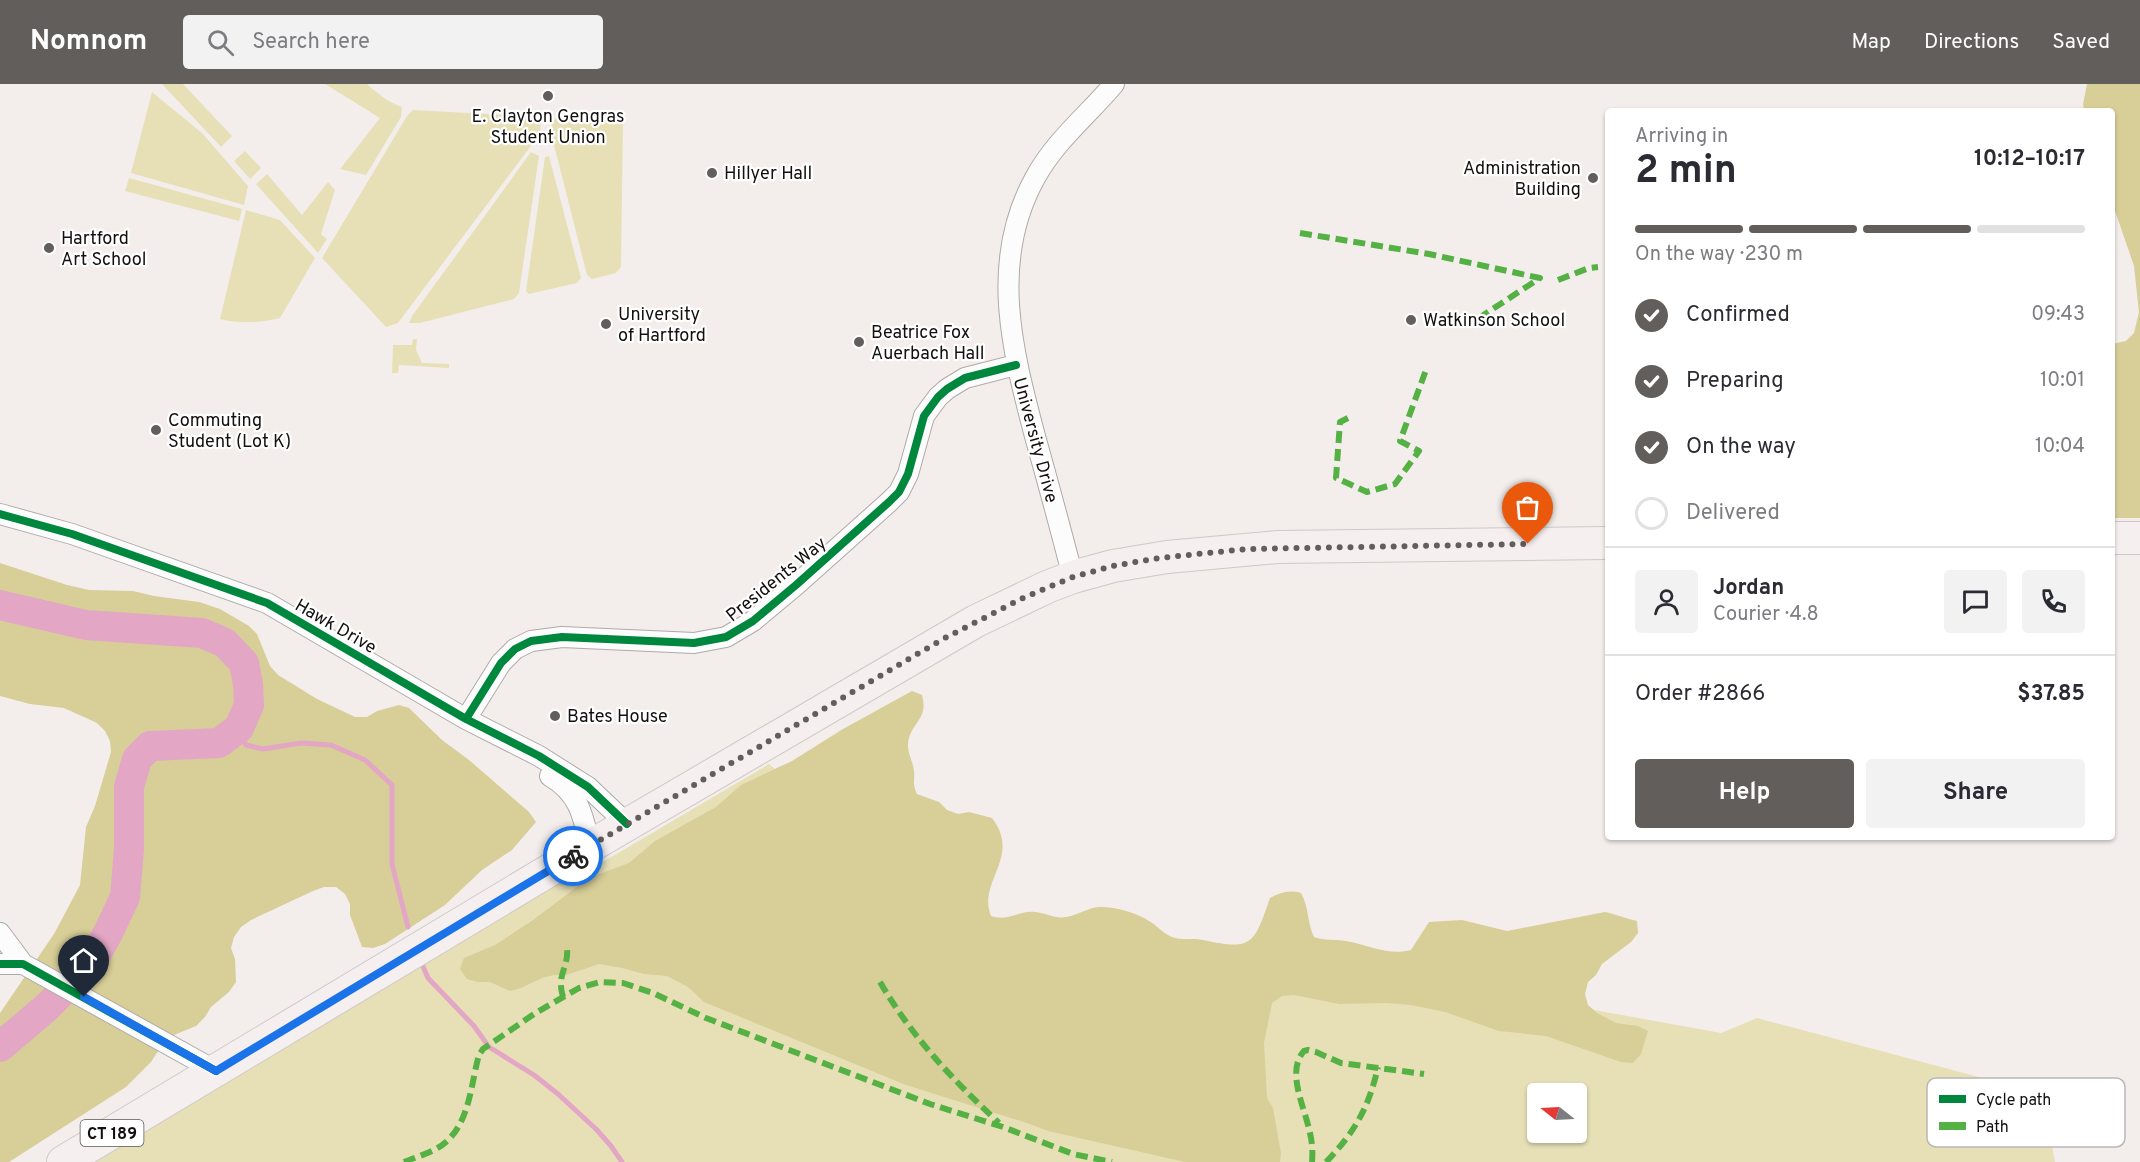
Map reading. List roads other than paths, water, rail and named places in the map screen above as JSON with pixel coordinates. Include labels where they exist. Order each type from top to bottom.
[{"type":"main road","points":[[2115,538],[2140,538]]},
{"type":"main road","name":"CT 189","points":[[63,1162],[627,824],[952,634],[1023,598],[1073,577],[1113,566],[1159,558],[1259,548],[1605,543]]},
{"type":"street","name":"University Drive","points":[[1073,577],[1016,364],[1008,278],[1011,244],[1022,206],[1034,179],[1058,142],[1114,84]]},
{"type":"street","name":"Presidents Way","points":[[466,719],[501,663],[514,649],[531,641],[562,638],[694,643],[708,642],[735,634],[796,585],[866,524],[898,492],[912,465],[924,416],[938,398],[966,378],[1016,364]]},
{"type":"street","name":"Hawk Drive","points":[[0,514],[72,534],[267,603],[466,719],[539,756],[588,788],[627,824]]},
{"type":"street","name":"Hawk Drive","points":[[520,748],[534,766],[565,784],[582,810],[590,846]]},
{"type":"street","points":[[0,933],[23,964],[216,1071]]},
{"type":"street","points":[[0,964],[23,964]]},
{"type":"waterway","points":[[0,605],[86,625],[202,633],[225,643],[244,663],[249,705],[239,728],[219,743],[150,746],[137,759],[129,787],[129,849],[125,897],[108,933],[95,956],[79,975],[47,1007],[0,1047]]},
{"type":"waterway","points":[[239,728],[246,745],[263,749],[301,743],[331,745],[365,760],[392,785],[392,864],[408,927]]},
{"type":"waterway","points":[[422,964],[428,978],[474,1026],[489,1047],[534,1075],[558,1094],[597,1130],[622,1162]]},
{"type":"place","name":"E. Clayton Gengras Student Union","points":[[548,96]]},
{"type":"place","name":"Hillyer Hall","points":[[712,173]]},
{"type":"place","name":"Administration Building","points":[[1593,178]]},
{"type":"place","name":"Hartford Art School","points":[[49,248]]},
{"type":"place","name":"Watkinson School","points":[[1411,320]]},
{"type":"place","name":"University of Hartford","points":[[606,324]]},
{"type":"place","name":"Beatrice Fox Auerbach Hall","points":[[859,342]]},
{"type":"place","name":"Commuting Student (Lot K)","points":[[156,430]]},
{"type":"place","name":"Bates House","points":[[555,716]]}]
